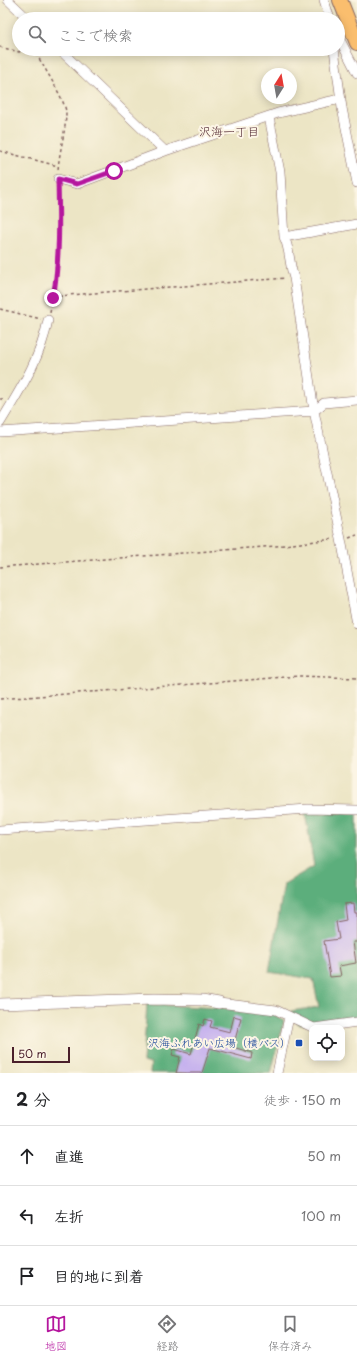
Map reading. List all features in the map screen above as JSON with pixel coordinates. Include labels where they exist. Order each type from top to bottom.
[{"type":"main road","points":[[340,0],[345,12]]},
{"type":"main road","points":[[345,13],[357,43]]},
{"type":"street","points":[[8,0],[21,12]]},
{"type":"street","points":[[324,0],[328,12]]},
{"type":"street","points":[[345,50],[357,73]]},
{"type":"street","points":[[65,56],[165,151]]},
{"type":"street","points":[[335,56],[340,99],[357,183]]},
{"type":"street","points":[[58,179],[77,184],[165,151],[278,113],[340,99]]},
{"type":"street","points":[[269,117],[280,172],[284,237],[290,268],[294,278],[314,411],[357,624]]},
{"type":"street","points":[[284,237],[357,224]]},
{"type":"street","points":[[0,423],[23,387],[38,356],[48,320]]},
{"type":"street","points":[[0,432],[314,411],[324,403],[357,400]]},
{"type":"street","points":[[0,830],[308,809],[357,810]]},
{"type":"street","points":[[0,1004],[155,999],[202,1000],[276,1010],[309,1026]]},
{"type":"street","points":[[277,1073],[289,1017]]},
{"type":"street","points":[[336,1025],[357,1022]]},
{"type":"path","points":[[0,48],[12,51]]},
{"type":"path","points":[[0,309],[48,320],[53,298],[59,232],[58,166],[66,110],[37,56]]},
{"type":"path","points":[[0,151],[58,166]]},
{"type":"path","points":[[53,298],[69,295],[294,278]]},
{"type":"path","points":[[0,567],[276,546],[326,539],[341,539]]},
{"type":"path","points":[[0,699],[299,676],[357,678]]},
{"type":"green space","points":[[305,813],[357,813],[357,1018],[299,1025],[291,1011],[319,1007],[313,979],[269,972],[284,884],[314,866]]},
{"type":"green space","points":[[147,1004],[234,1009],[274,1014],[284,1021],[271,1073],[150,1073],[151,1064],[143,1062]]},
{"type":"building","points":[[353,903],[354,912],[357,912],[357,942],[353,942],[356,963],[339,966],[341,976],[330,977],[324,941],[339,939],[336,922],[346,920],[344,904]]},
{"type":"building","points":[[234,1016],[241,1018],[233,1047],[252,1053],[251,1059],[210,1048],[202,1073],[176,1073],[180,1057],[172,1055],[174,1049],[191,1054],[199,1024],[203,1026],[205,1019],[212,1021],[210,1027],[230,1032]]},
{"type":"place","name":"沢海ふれあい広場（横バス）","points":[[299,1043]]},
{"type":"district","name":"沢海一丁目","points":[[229,132]]},
{"type":"route","points":[[53,298],[59,232],[58,179],[77,184],[114,171]]}]
